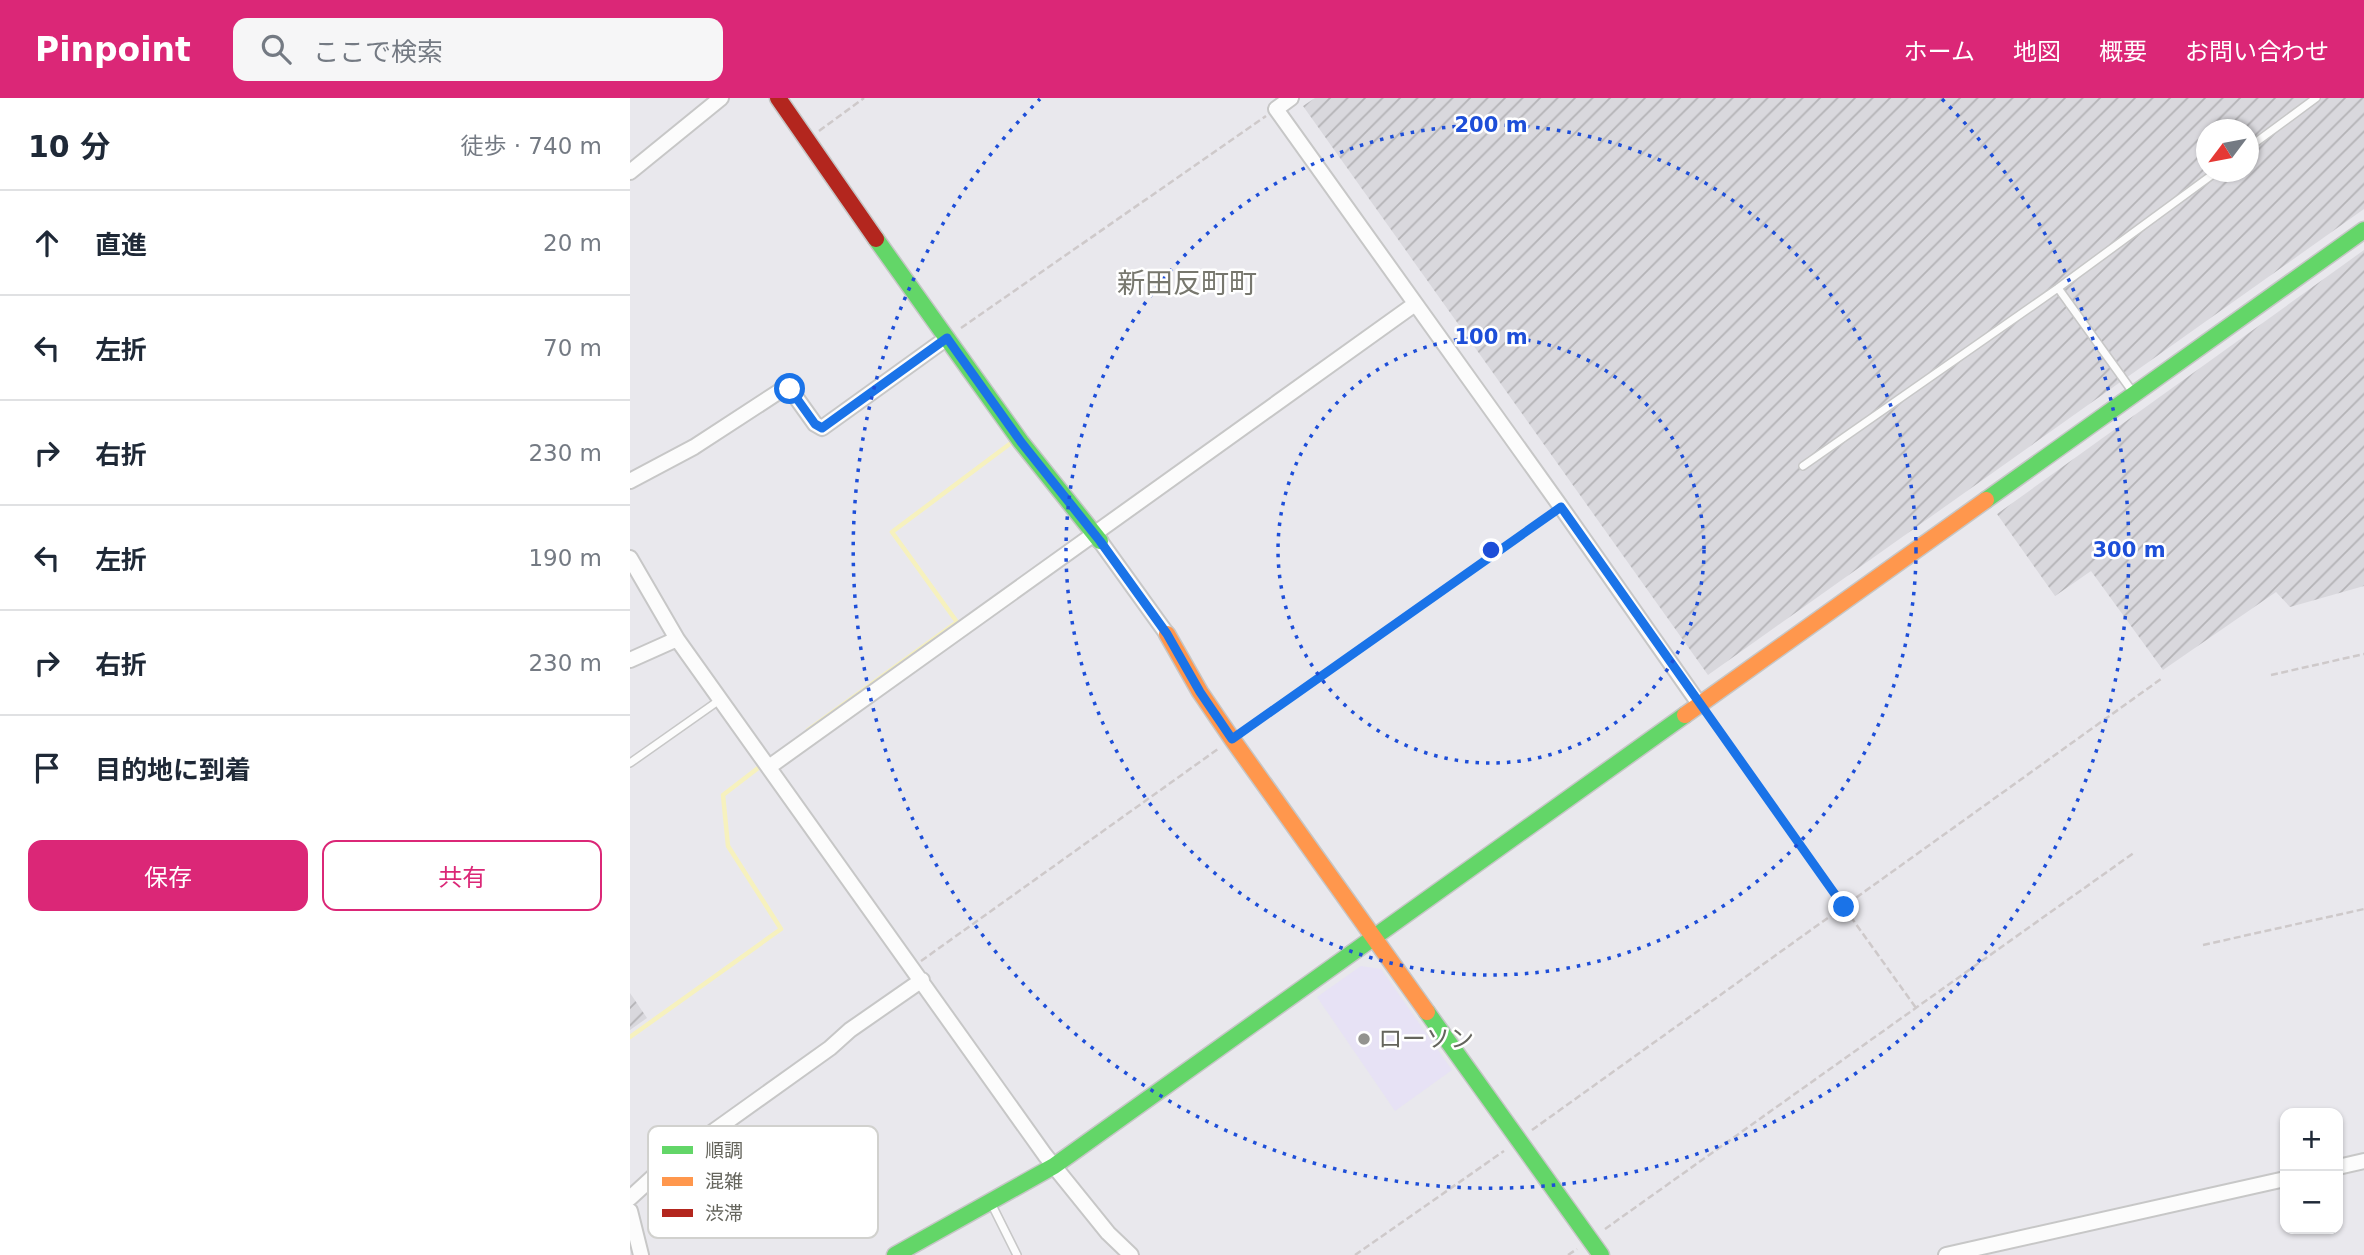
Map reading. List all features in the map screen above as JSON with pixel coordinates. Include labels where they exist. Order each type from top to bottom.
[{"type":"street","points":[[630,172],[721,98]]},
{"type":"street","points":[[778,98],[1021,442],[1097,538],[1167,634],[1200,692],[1232,739],[1601,1255]]},
{"type":"street","points":[[1291,98],[1276,109],[1700,705]]},
{"type":"street","points":[[895,1255],[1054,1166],[2364,230]]},
{"type":"street","points":[[769,767],[1097,538],[1415,304]]},
{"type":"street","points":[[630,481],[694,447],[783,389],[790,389],[815,424],[822,428],[947,338]]},
{"type":"street","points":[[630,558],[677,639],[1054,1166],[1108,1233],[1131,1255]]},
{"type":"street","points":[[630,660],[677,639]]},
{"type":"street","points":[[722,1126],[830,1048],[850,1030],[922,981]]},
{"type":"street","points":[[2343,1166],[2364,1161]]},
{"type":"street","points":[[1946,1255],[2280,1180]]},
{"type":"street","points":[[630,1198],[648,1182]]},
{"type":"street","points":[[630,1211],[641,1255]]},
{"type":"lane","points":[[2259,141],[2316,98]]},
{"type":"lane","points":[[1803,466],[2058,288],[2202,182]]},
{"type":"lane","points":[[2058,288],[2134,394]]},
{"type":"lane","points":[[630,764],[721,699]]},
{"type":"lane","points":[[991,1203],[1017,1255]]},
{"type":"path","points":[[806,140],[864,98]]},
{"type":"path","points":[[947,338],[1276,109]]},
{"type":"path","points":[[913,967],[1561,507]]},
{"type":"path","points":[[2271,675],[2364,654]]},
{"type":"path","points":[[1354,1255],[1519,1140],[2161,679]]},
{"type":"path","points":[[1700,705],[1916,1008]]},
{"type":"path","points":[[1568,1255],[2135,852]]},
{"type":"path","points":[[2203,946],[2364,909]]},
{"type":"shaded area","points":[[1315,98],[2364,98],[2364,209],[1708,675],[1303,106]]},
{"type":"shaded area","points":[[2364,250],[2364,586],[2290,607],[2276,592],[2163,670],[2091,571],[2055,596],[1997,514]]},
{"type":"shaded area","points":[[1361,966],[1381,969],[1452,1070],[1395,1111],[1317,997]]},
{"type":"shaded area","points":[[630,993],[647,1018],[630,1030]]},
{"type":"waterway","points":[[808,730],[957,622],[892,532],[1011,443]]},
{"type":"waterway","points":[[630,1037],[781,929],[728,846],[723,795],[762,765]]},
{"type":"traffic: fast","points":[[1986,500],[2364,230]]},
{"type":"traffic: fast","points":[[876,239],[1021,442],[1100,541]]},
{"type":"traffic: fast","points":[[895,1255],[1054,1166],[1685,715]]},
{"type":"traffic: fast","points":[[1427,1012],[1601,1255]]},
{"type":"traffic: slow","points":[[1685,715],[1986,500]]},
{"type":"traffic: slow","points":[[1167,634],[1200,692],[1232,739],[1427,1012]]},
{"type":"traffic: jam","points":[[778,98],[876,239]]},
{"type":"place","name":"ローソン","points":[[1364,1039]]},
{"type":"district","name":"新田反町町","points":[[1187,283]]},
{"type":"route","points":[[790,389],[815,424],[822,428],[947,338],[1021,442],[1100,541],[1167,634],[1200,692],[1232,739],[1561,507],[1844,907]]}]
